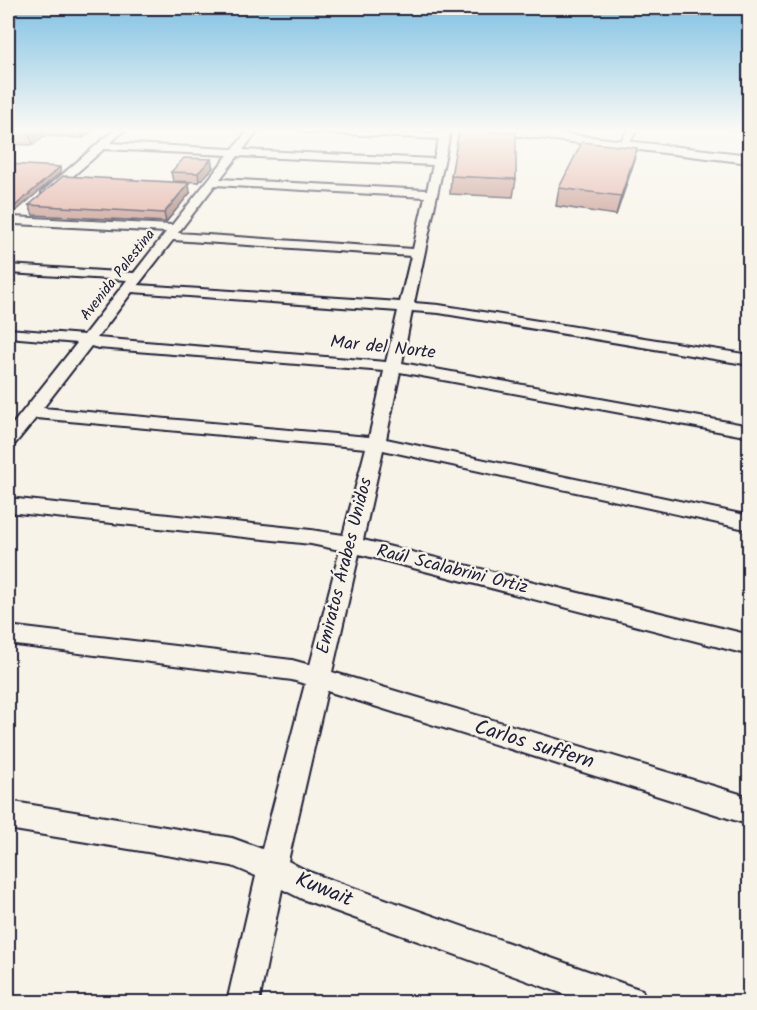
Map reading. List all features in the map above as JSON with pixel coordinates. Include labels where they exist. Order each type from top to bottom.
[{"type":"street","points":[[12,224],[67,176]]},
{"type":"street","name":"Avenida Palestina","points":[[8,441],[215,176]]},
{"type":"street","name":"Emiratos Árabes Unidos","points":[[243,1002],[272,868],[376,443],[435,176]]},
{"type":"street","points":[[62,180],[84,181]]},
{"type":"street","points":[[206,186],[432,194]]},
{"type":"street","points":[[12,224],[172,233],[420,253]]},
{"type":"street","points":[[8,269],[133,283],[458,311],[750,360]]},
{"type":"street","name":"Mar del Norte","points":[[8,333],[392,366],[750,432]]},
{"type":"street","points":[[8,417],[28,415],[376,443],[750,523]]},
{"type":"street","name":"Raúl Scalabrini Ortiz","points":[[8,505],[311,537],[350,544],[750,645]]},
{"type":"street","name":"Carlos suffern","points":[[8,635],[292,670],[750,811]]},
{"type":"street","name":"Kuwait","points":[[8,815],[232,852],[272,868],[302,884],[630,1002]]},
{"type":"building","points":[[8,176],[49,176],[8,212]]},
{"type":"building","points":[[63,176],[189,183],[164,213],[29,205]]},
{"type":"building","points":[[454,176],[516,176],[516,179]]},
{"type":"building","points":[[565,176],[628,176],[621,196],[559,188]]}]
